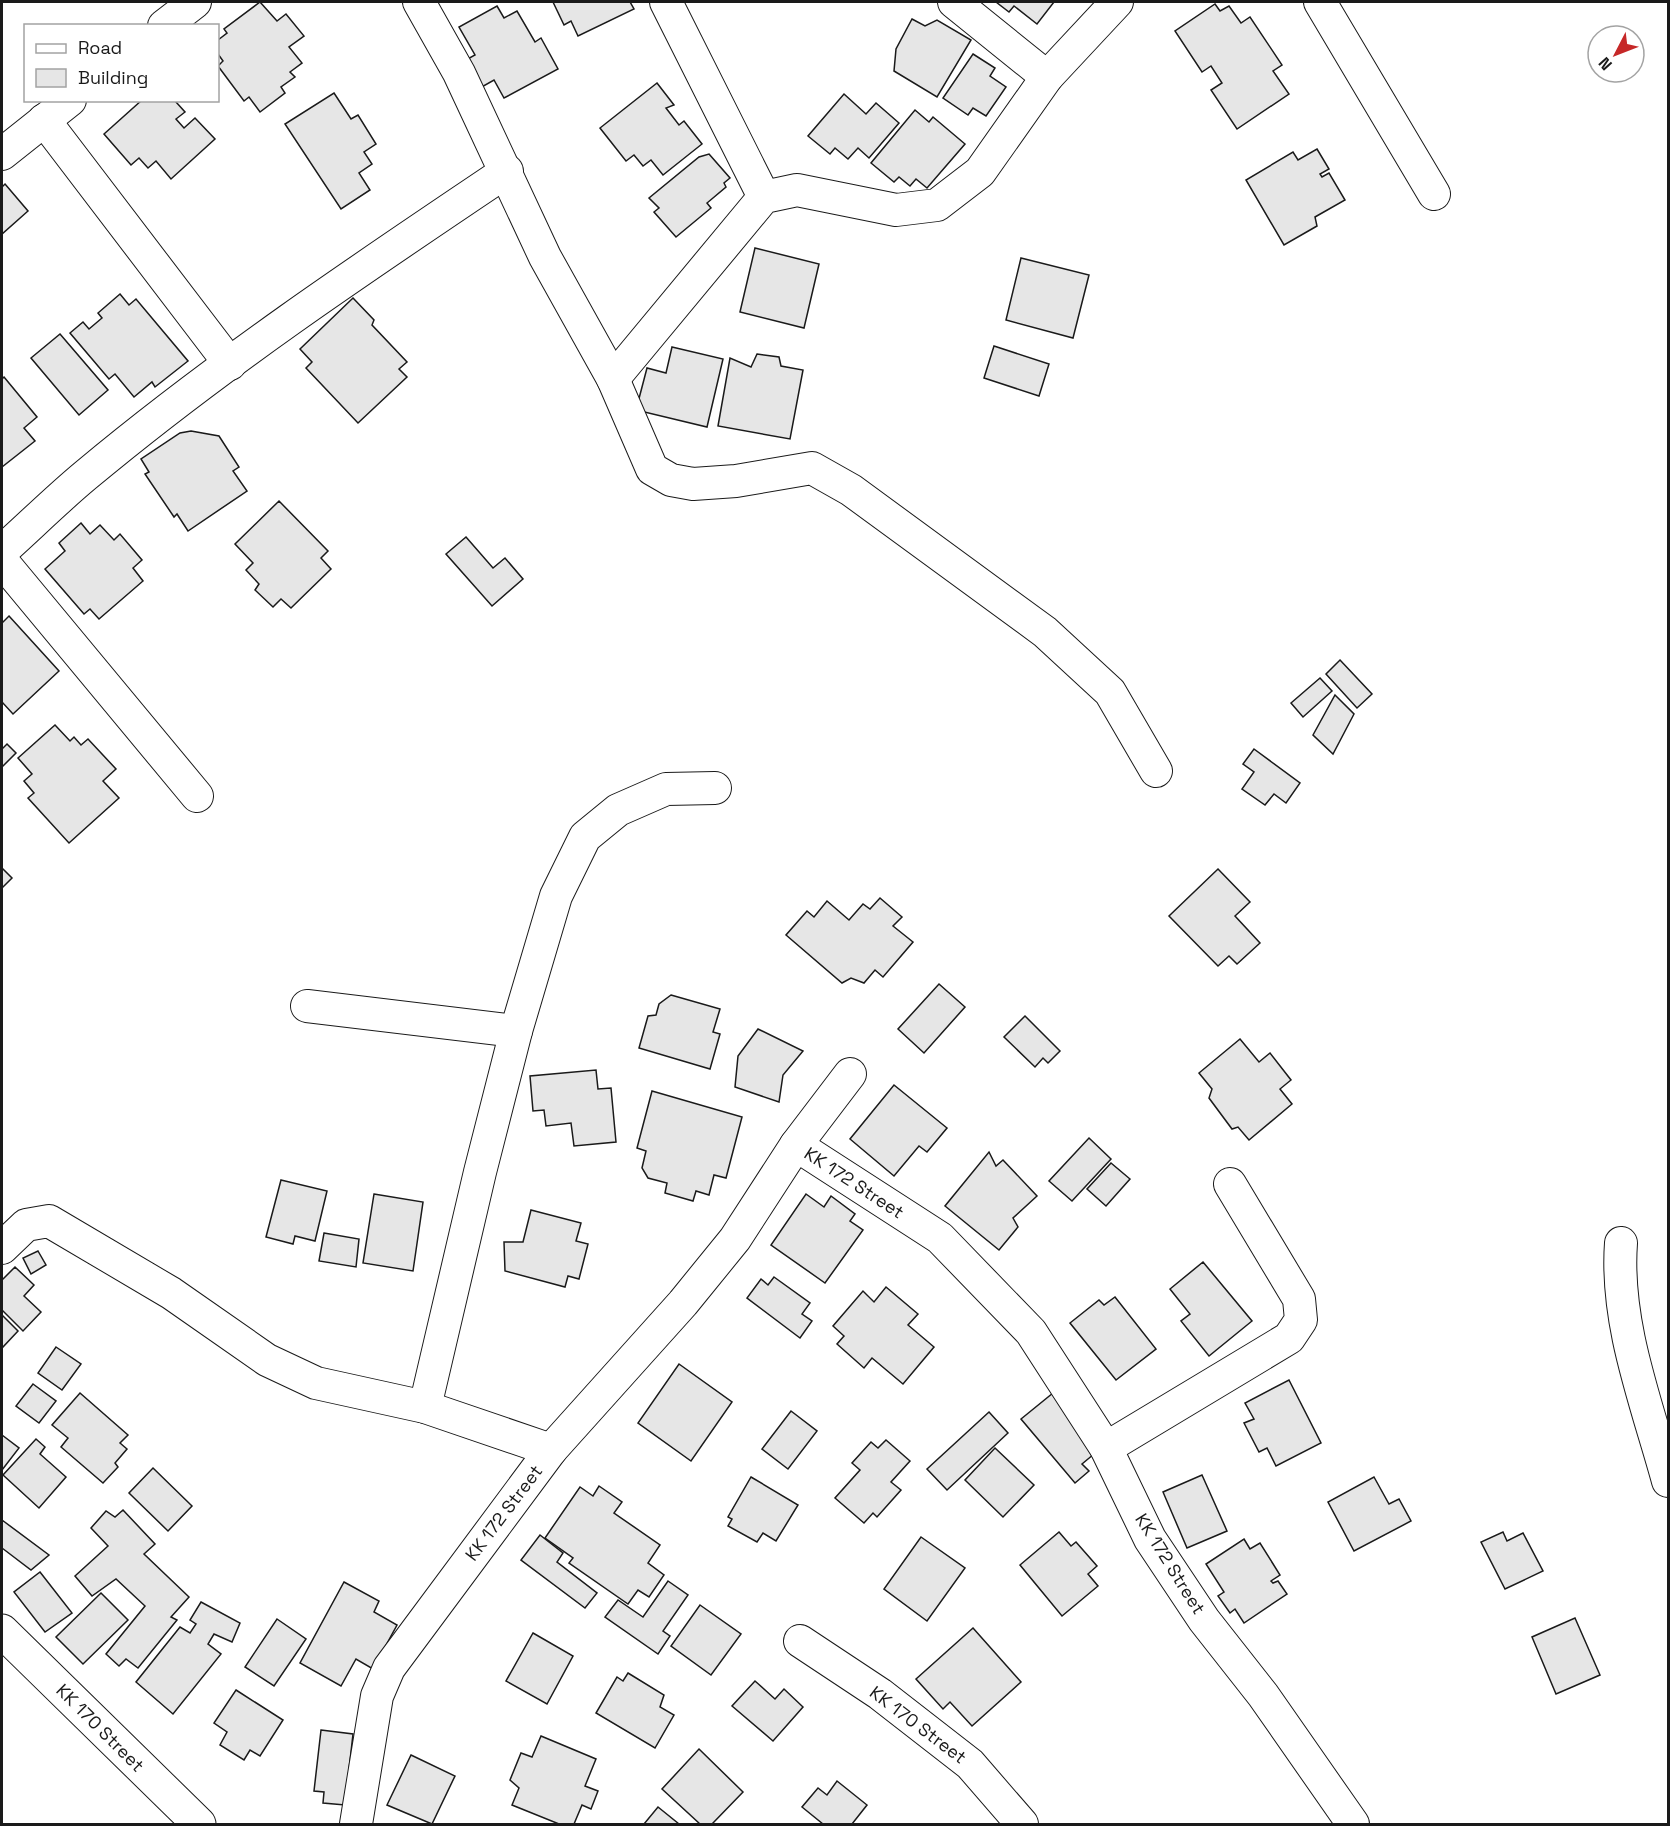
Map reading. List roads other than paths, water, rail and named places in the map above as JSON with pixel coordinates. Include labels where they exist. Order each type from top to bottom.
[{"type":"main road","name":"KK 170 Street","points":[[2,1631],[199,1824]]},
{"type":"street","points":[[167,24],[195,2]]},
{"type":"street","points":[[418,2],[459,72],[545,256],[613,379],[652,469],[671,480],[693,484],[736,481],[812,468],[851,490],[1045,632],[1110,692],[1156,771]]},
{"type":"street","points":[[666,2],[764,197]]},
{"type":"street","points":[[954,2],[1047,77]]},
{"type":"street","points":[[613,379],[764,197],[797,190],[896,210],[937,205],[980,172],[1047,77],[1117,2]]},
{"type":"street","points":[[1320,2],[1434,194]]},
{"type":"street","points":[[2,154],[67,102]]},
{"type":"street","points":[[44,120],[230,364]]},
{"type":"street","points":[[2,551],[87,475],[230,364],[372,262],[507,171]]},
{"type":"street","points":[[2,561],[197,796]]},
{"type":"street","points":[[426,1407],[480,1172],[516,1031],[556,896],[585,837],[618,810],[666,789],[715,788]]},
{"type":"street","points":[[307,1006],[516,1031]]},
{"type":"street","points":[[796,1145],[850,1074]]},
{"type":"street","name":"KK 172 Street","points":[[356,1824],[377,1696],[389,1668],[551,1450],[676,1311],[735,1239],[796,1145],[940,1238],[1031,1332],[1106,1448],[1150,1539],[1204,1620],[1263,1695],[1353,1824]]},
{"type":"street","points":[[1106,1448],[1289,1338],[1301,1320],[1299,1299],[1230,1184]]},
{"type":"street","points":[[2,1248],[26,1226],[49,1221],[171,1293],[267,1360],[316,1383],[426,1407],[551,1450]]},
{"type":"street","points":[[1621,1243],[1619,1274],[1623,1316],[1668,1481]]},
{"type":"street","name":"KK 170 Street","points":[[800,1641],[880,1694],[970,1764],[1022,1824]]}]
